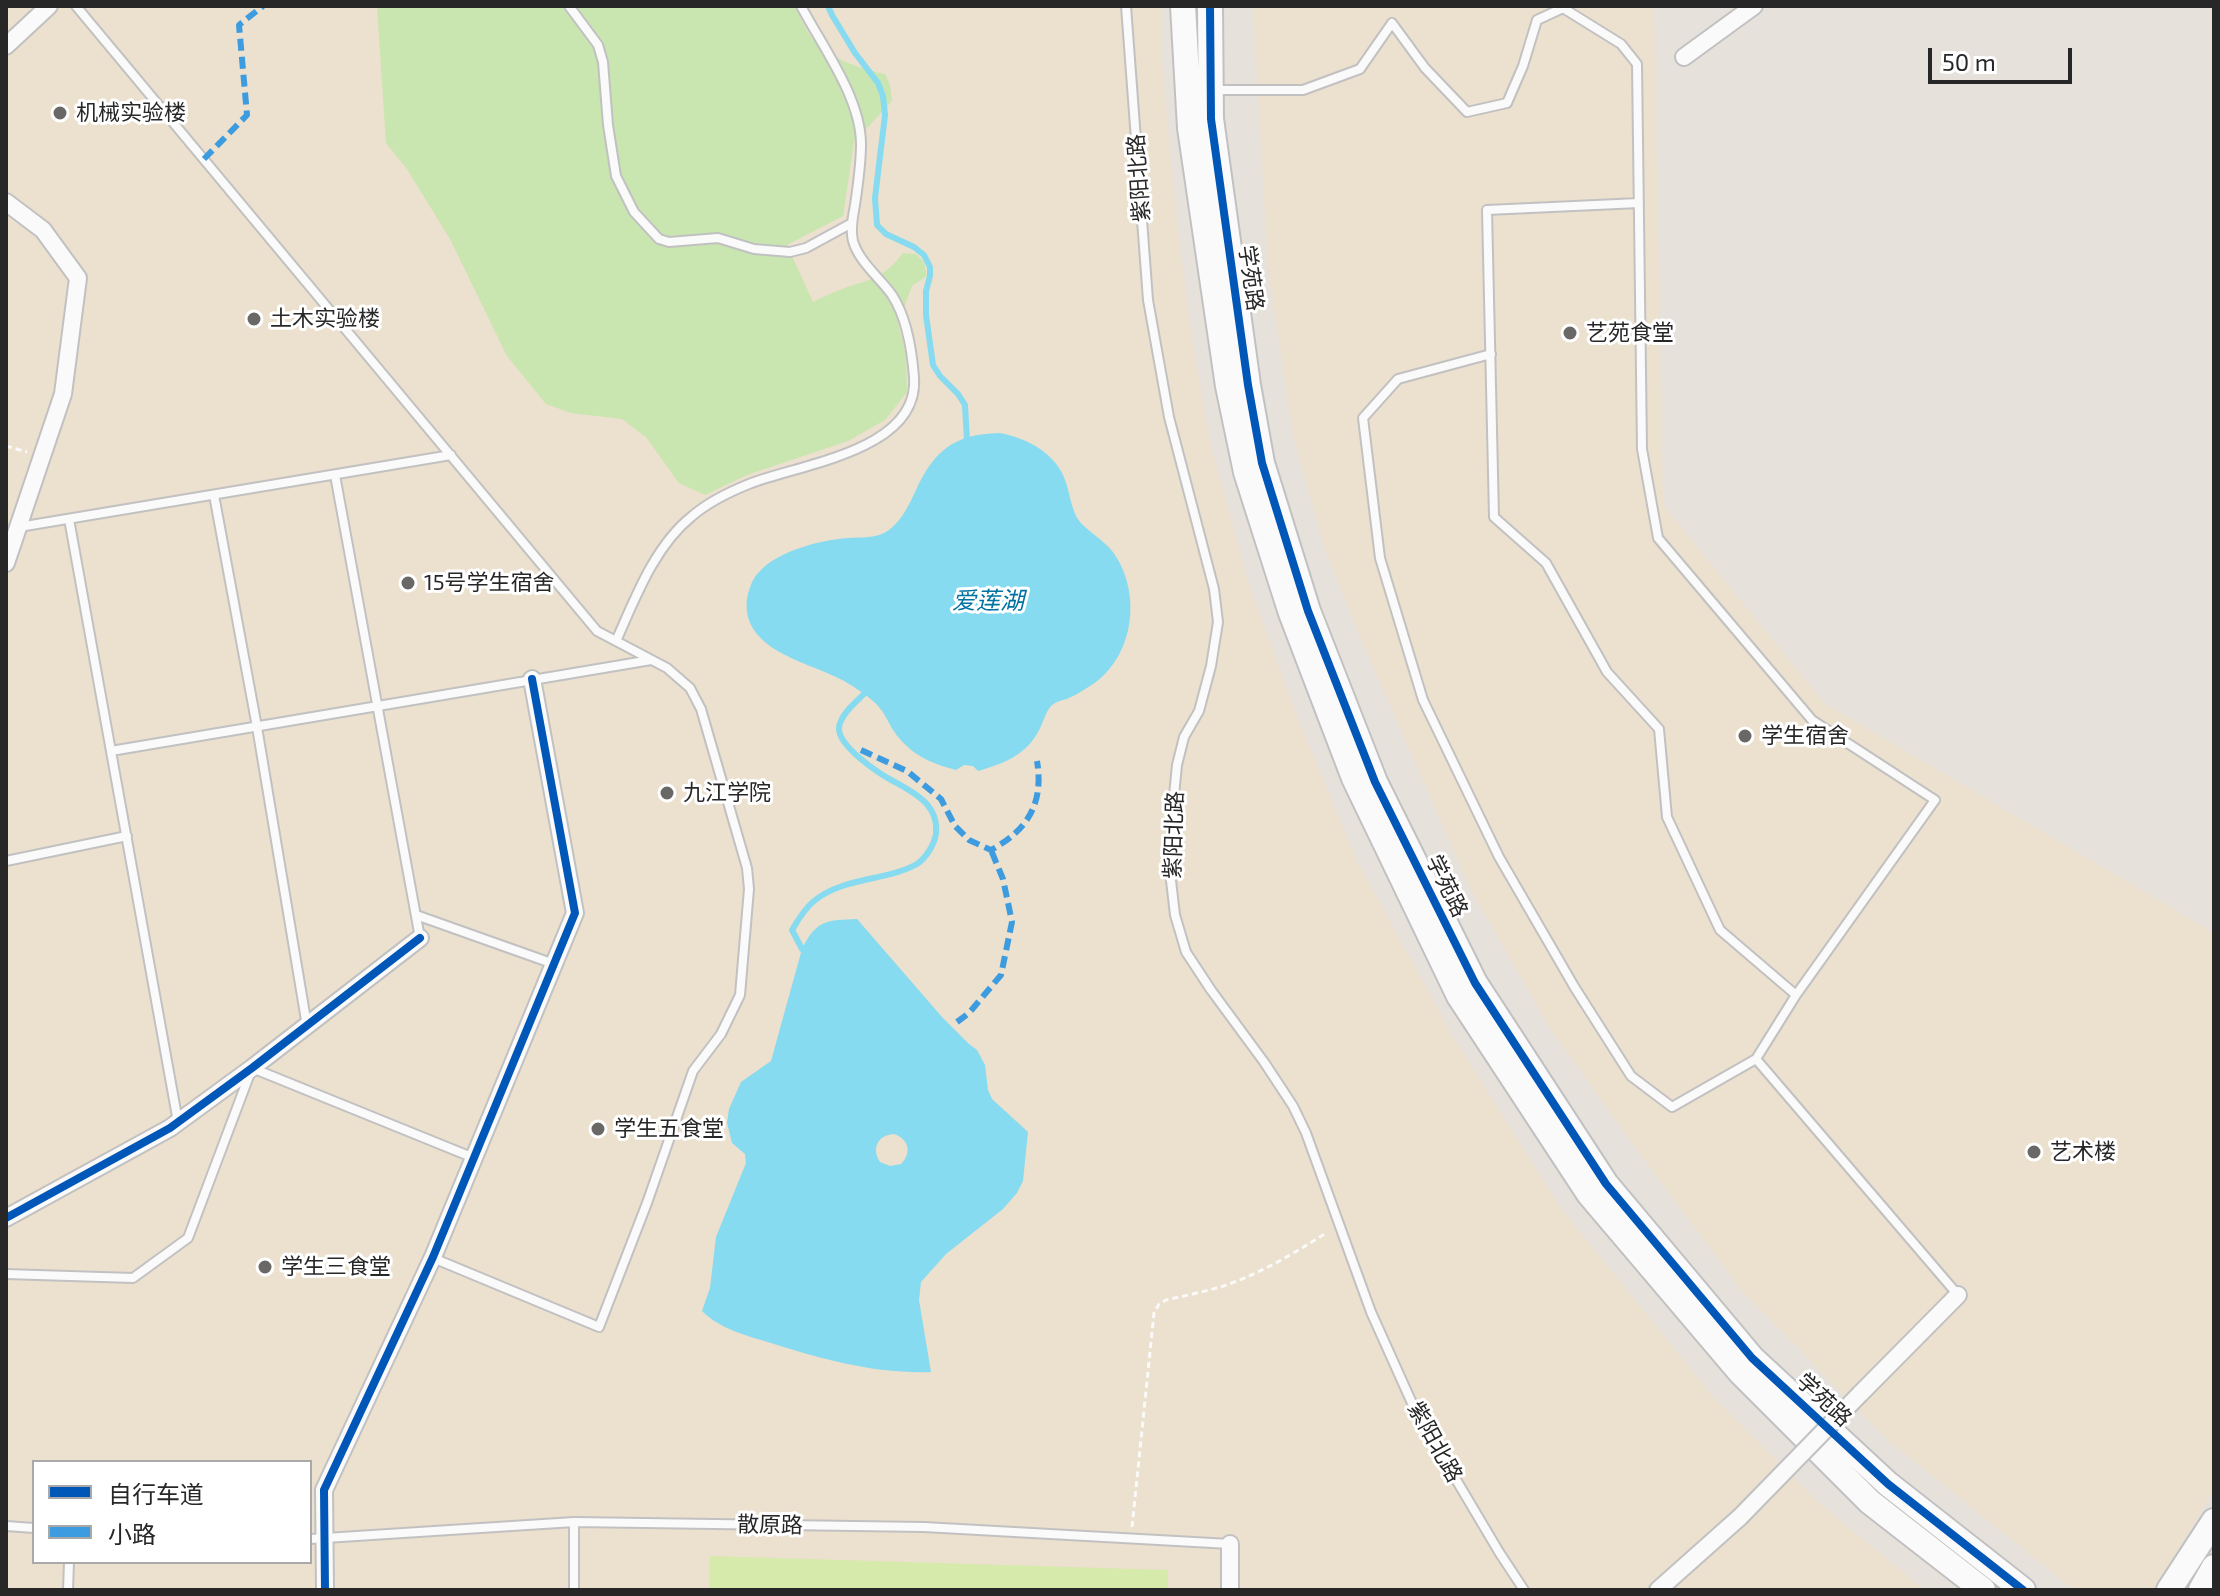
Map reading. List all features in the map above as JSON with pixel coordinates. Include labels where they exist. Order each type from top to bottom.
[{"type":"street","points":[[6,46],[49,6]]},
{"type":"street","name":"学苑路","points":[[1183,6],[1190,128],[1228,386],[1246,472],[1291,613],[1354,778],[1459,996],[1589,1194],[1740,1372],[1870,1502],[1983,1590]]},
{"type":"street","name":"学苑路","points":[[1210,6],[1211,119],[1241,338],[1262,463],[1308,611],[1375,782],[1475,983],[1606,1184],[1752,1358],[1888,1484],[2023,1590]]},
{"type":"street","points":[[1684,57],[1754,6]]},
{"type":"street","points":[[6,202],[43,230],[78,278],[63,394],[6,563]]},
{"type":"street","points":[[325,1590],[317,1539],[324,1490],[433,1257],[575,913],[532,679]]},
{"type":"street","points":[[6,1218],[178,1122],[420,938]]},
{"type":"street","points":[[1658,1590],[1740,1517],[1958,1295]]},
{"type":"street","points":[[2169,1590],[2214,1521]]},
{"type":"street","points":[[1230,1544],[1230,1590]]},
{"type":"street","points":[[2201,1590],[2214,1567]]},
{"type":"lane","points":[[76,6],[597,631],[667,668],[690,688],[701,709],[747,868],[749,889],[740,995],[721,1034],[693,1071],[599,1327],[433,1257]]},
{"type":"lane","points":[[569,6],[598,45],[603,62],[616,176],[634,212],[659,239],[669,242],[718,238],[754,249],[790,252],[806,248],[852,223]]},
{"type":"lane","points":[[616,641],[655,561],[688,519],[705,505],[748,484],[846,454],[876,438],[898,422],[914,395],[914,378],[903,321],[892,296],[853,242],[852,223],[861,134],[844,85],[801,6]]},
{"type":"lane","name":"紫阳北路","points":[[1126,6],[1148,300],[1169,417],[1214,589],[1218,622],[1199,711],[1184,737],[1177,765],[1170,872],[1175,915],[1186,952],[1293,1106],[1306,1133],[1371,1312],[1416,1412],[1524,1590]]},
{"type":"lane","points":[[1211,90],[1303,90],[1360,69],[1392,23],[1425,68],[1467,112],[1507,103],[1523,66],[1537,20],[1563,8],[1621,44],[1637,64],[1642,449],[1658,538],[1812,720],[1935,800],[1796,995],[1756,1059],[1672,1107],[1631,1076],[1575,988],[1499,857],[1423,700],[1380,558],[1363,418],[1398,379],[1491,354]]},
{"type":"lane","points":[[1639,203],[1487,210],[1494,517],[1546,563],[1607,672],[1659,729],[1667,817],[1720,930],[1796,995]]},
{"type":"lane","points":[[19,527],[451,455]]},
{"type":"lane","points":[[335,475],[420,938]]},
{"type":"lane","points":[[214,495],[307,1026]]},
{"type":"lane","points":[[69,519],[178,1122]]},
{"type":"lane","points":[[111,751],[651,660]]},
{"type":"lane","points":[[6,861],[127,836]]},
{"type":"lane","points":[[416,915],[554,964]]},
{"type":"lane","points":[[1756,1059],[1958,1295]]},
{"type":"lane","points":[[6,1274],[133,1278],[188,1238],[252,1068],[474,1158]]},
{"type":"lane","points":[[574,1522],[574,1590]]},
{"type":"lane","name":"散原路","points":[[317,1539],[574,1522],[924,1527],[1230,1544]]},
{"type":"lane","points":[[6,1526],[32,1528]]},
{"type":"lane","points":[[68,1590],[69,1564]]},
{"type":"path","points":[[1130,1538],[1154,1313],[1159,1304],[1243,1278],[1302,1249],[1339,1224]]},
{"type":"shaded area","name":"九江学院","points":[[6,6],[1162,6],[1162,62],[1177,224],[1210,442],[1248,582],[1300,724],[1358,863],[1455,1040],[1560,1207],[1714,1398],[1821,1505],[1925,1590],[6,1590]]},
{"type":"shaded area","points":[[1253,6],[1654,6],[1663,505],[1824,703],[2214,933],[2214,1490],[2154,1590],[2074,1590],[1888,1440],[1742,1291],[1550,1028],[1471,890],[1325,549],[1293,435],[1268,267]]},
{"type":"green space","points":[[377,6],[794,6],[810,36],[823,49],[849,63],[885,74],[892,101],[854,142],[843,216],[787,245],[813,302],[880,275],[903,253],[916,254],[924,262],[927,276],[912,286],[898,323],[906,356],[907,392],[885,420],[848,441],[747,475],[705,495],[679,483],[646,437],[622,419],[571,413],[546,404],[507,356],[450,239],[407,169],[386,143]]},
{"type":"green space","points":[[710,1556],[1168,1570],[1168,1590],[709,1590]]},
{"type":"water","name":"爱莲湖","points":[[999,433],[1036,446],[1058,466],[1076,516],[1111,549],[1123,570],[1128,587],[1130,622],[1119,655],[1109,670],[1082,691],[1052,705],[1027,747],[1004,762],[978,771],[973,766],[964,765],[956,770],[918,755],[899,738],[879,707],[856,688],[792,658],[764,641],[754,630],[748,616],[747,599],[757,575],[777,558],[825,541],[874,536],[889,530],[905,512],[930,465],[947,447],[970,437]]},
{"type":"water","points":[[857,919],[942,1017],[977,1050],[985,1065],[992,1099],[1028,1132],[1023,1181],[1017,1193],[1003,1209],[946,1254],[921,1282],[919,1300],[931,1372],[871,1368],[812,1355],[736,1332],[702,1311],[710,1288],[716,1237],[746,1163],[745,1154],[732,1143],[727,1123],[729,1109],[741,1082],[771,1061],[807,939],[818,927],[830,921]],"holes":[[[894,1134],[903,1139],[908,1151],[901,1164],[890,1166],[880,1162],[876,1147],[884,1137]]]},
{"type":"waterway","points":[[828,6],[855,53],[878,83],[883,96],[885,115],[875,198],[877,225],[886,234],[914,247],[924,255],[930,267],[926,315],[933,365],[965,405],[967,441]]},
{"type":"waterway","points":[[802,949],[792,930],[814,901],[838,887],[892,874],[917,864],[929,851],[936,834],[934,815],[924,801],[869,765],[852,751],[840,735],[842,718],[864,694]]},
{"type":"marked path","points":[[204,159],[247,115],[239,25],[263,6]]},
{"type":"marked path","points":[[861,750],[907,771],[941,799],[955,826],[969,840],[991,850],[1015,834],[1030,814],[1038,790],[1037,761]]},
{"type":"marked path","points":[[957,1022],[969,1013],[1001,975],[1012,922],[1003,879],[991,850]]},
{"type":"cycle path","points":[[1210,6],[1211,119],[1248,385],[1262,463],[1308,611],[1375,782],[1475,983],[1606,1184],[1752,1358],[1888,1484],[2023,1590]]},
{"type":"cycle path","points":[[325,1590],[324,1490],[433,1257],[575,913],[532,679]]},
{"type":"cycle path","points":[[6,1218],[170,1128],[420,938]]},
{"type":"place","name":"机械实验楼","points":[[60,113]]},
{"type":"place","name":"土木实验楼","points":[[254,319]]},
{"type":"place","name":"艺苑食堂","points":[[1570,333]]},
{"type":"place","name":"15号学生宿舍","points":[[408,583]]},
{"type":"place","name":"学生宿舍","points":[[1745,736]]},
{"type":"place","name":"九江学院","points":[[667,793]]},
{"type":"place","name":"学生五食堂","points":[[598,1129]]},
{"type":"place","name":"艺术楼","points":[[2034,1152]]},
{"type":"place","name":"学生三食堂","points":[[265,1267]]}]
